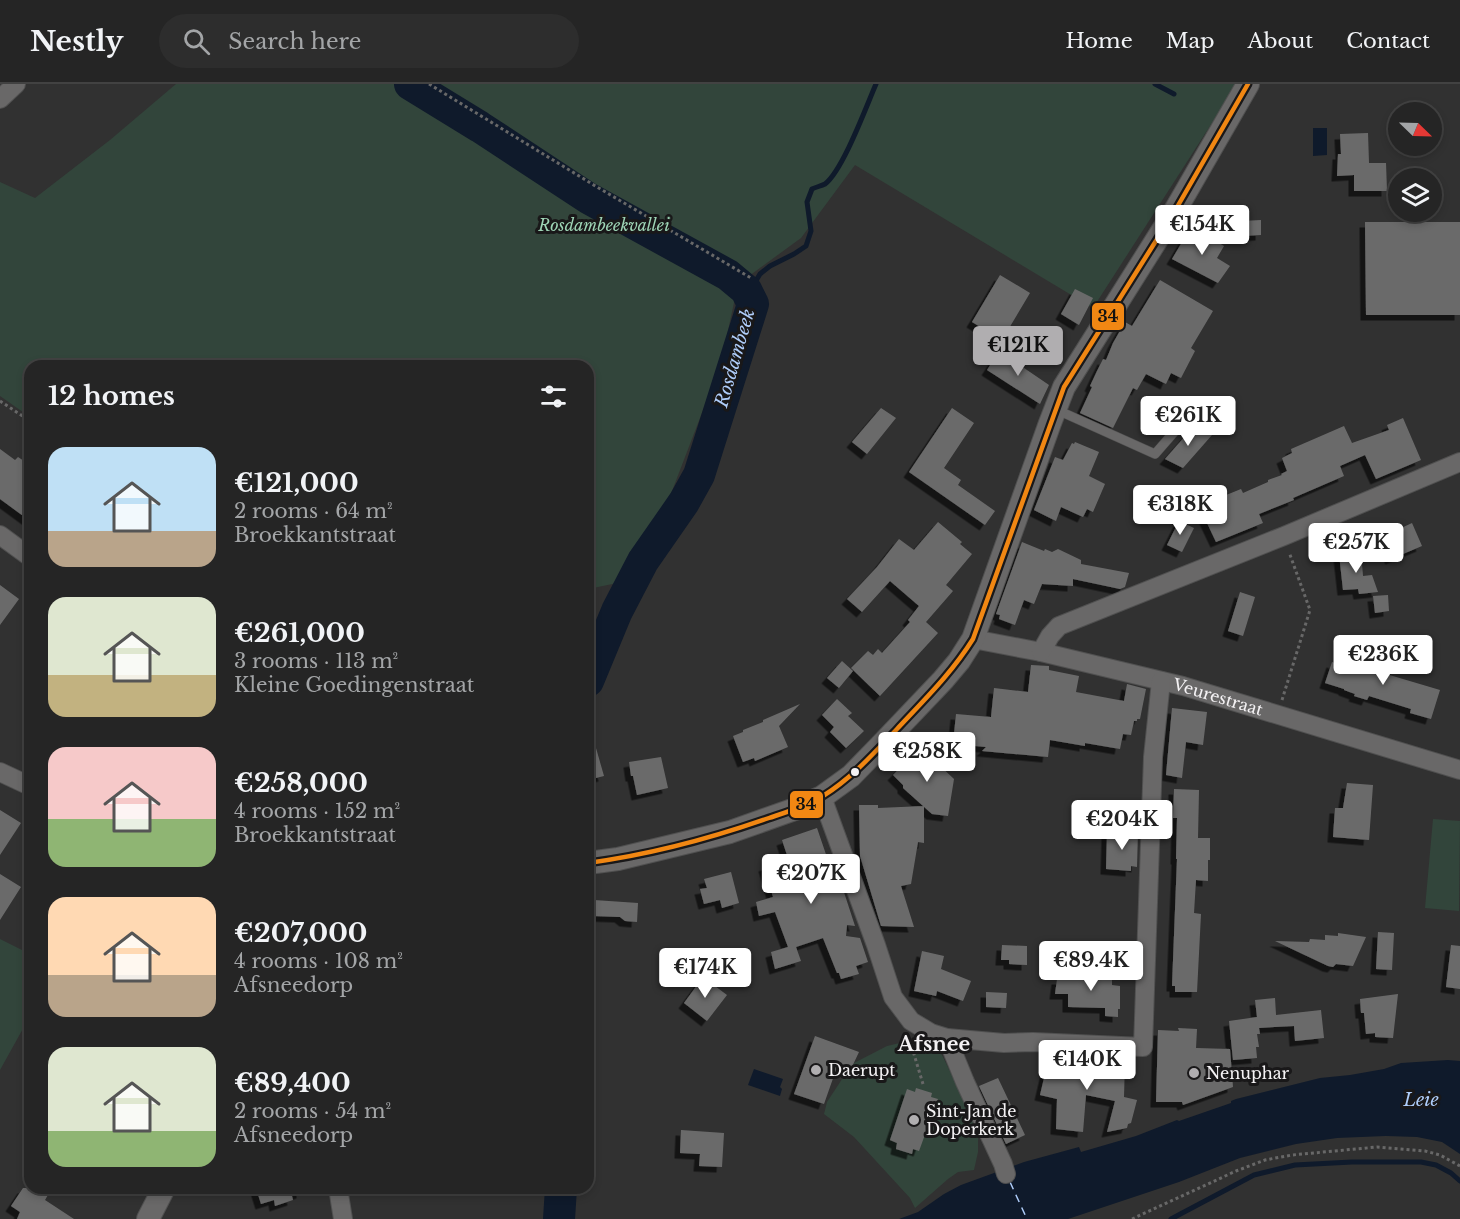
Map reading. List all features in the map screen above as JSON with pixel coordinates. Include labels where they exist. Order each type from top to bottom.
[{"type":"street","points":[[0,99],[16,84]]},
{"type":"street","points":[[594,862],[618,859],[730,832],[822,797],[851,776],[959,661],[973,639],[1064,387],[1176,209],[1248,84]]},
{"type":"street","points":[[1041,652],[1059,626],[1284,536],[1460,462]]},
{"type":"street","points":[[0,535],[24,553]]},
{"type":"street","name":"Veurestraat","points":[[973,639],[1041,652],[1161,681],[1460,770]]},
{"type":"street","points":[[822,797],[893,997],[911,1022],[931,1033],[947,1038],[1004,1043],[1033,1042],[1143,1047],[1153,757],[1161,681]]},
{"type":"street","points":[[0,772],[24,783]]},
{"type":"street","points":[[947,1038],[1006,1174]]},
{"type":"street","points":[[148,1219],[161,1194]]},
{"type":"street","points":[[339,1194],[343,1219]]},
{"type":"lane","points":[[1055,409],[1155,454],[1182,423]]},
{"type":"path","points":[[429,84],[597,188],[751,278]]},
{"type":"path","points":[[0,401],[24,417]]},
{"type":"path","points":[[1278,714],[1310,610],[1284,536]]},
{"type":"path","points":[[911,1022],[910,1042],[923,1084]]},
{"type":"path","points":[[1132,1219],[1236,1171],[1264,1160],[1292,1155],[1377,1147],[1425,1151],[1440,1155],[1460,1166]]},
{"type":"green space","name":"Rosdambeekvallei","points":[[176,84],[1237,84],[1093,308],[855,165],[801,238],[738,284],[721,363],[659,525],[632,580],[594,588],[594,360],[24,360],[24,413],[0,396],[0,182],[35,198],[110,140]]},
{"type":"green space","points":[[1433,819],[1460,821],[1459,911],[1425,908]]},
{"type":"green space","points":[[0,939],[24,951],[24,1027],[0,1070]]},
{"type":"green space","points":[[904,1042],[926,1044],[942,1055],[978,1128],[978,1152],[974,1170],[958,1172],[915,1208],[910,1198],[854,1137],[824,1114],[827,1102],[854,1063],[887,1046]]},
{"type":"water","points":[[1313,128],[1327,128],[1327,155],[1313,156]]},
{"type":"water","name":"Leie","points":[[1460,1061],[1460,1154],[1442,1142],[1417,1137],[1337,1138],[1296,1144],[1240,1158],[1179,1182],[1068,1219],[899,1219],[918,1212],[961,1185],[1024,1162],[1079,1147],[1081,1152],[1136,1136],[1231,1103],[1236,1099],[1320,1078],[1384,1069],[1401,1063]]},
{"type":"water","points":[[754,1069],[783,1079],[780,1096],[748,1085]]},
{"type":"building","points":[[1368,133],[1369,163],[1386,163],[1387,191],[1354,191],[1354,175],[1337,176],[1338,154],[1341,154],[1340,134]]},
{"type":"building","points":[[1261,220],[1261,235],[1242,236],[1242,221]]},
{"type":"building","points":[[1365,222],[1460,222],[1460,315],[1366,315]]},
{"type":"building","points":[[1191,227],[1213,242],[1216,241],[1224,246],[1217,258],[1230,266],[1218,283],[1172,259]]},
{"type":"building","points":[[1000,275],[1030,293],[1002,340],[972,322]]},
{"type":"building","points":[[1160,280],[1213,311],[1191,348],[1195,351],[1181,378],[1171,373],[1166,384],[1146,374],[1137,390],[1133,388],[1113,428],[1080,413],[1097,371],[1103,359],[1106,360],[1125,322],[1132,326]]},
{"type":"building","points":[[1075,289],[1093,298],[1079,325],[1061,314]]},
{"type":"building","points":[[999,351],[1049,385],[1040,404],[987,370]]},
{"type":"building","points":[[881,408],[896,418],[867,454],[852,442]]},
{"type":"building","points":[[952,408],[974,423],[944,468],[961,480],[958,485],[995,511],[985,525],[909,472]]},
{"type":"building","points":[[1403,418],[1421,460],[1376,479],[1365,455],[1340,466],[1344,476],[1259,514],[1263,523],[1216,542],[1199,506],[1241,489],[1243,493],[1282,475],[1287,471],[1282,458],[1292,453],[1291,449],[1344,426],[1352,443],[1389,430],[1387,425]]},
{"type":"building","points":[[1194,426],[1212,435],[1183,468],[1165,459]]},
{"type":"building","points":[[1075,442],[1099,452],[1089,476],[1105,484],[1093,512],[1087,509],[1083,517],[1061,507],[1056,521],[1034,510],[1055,457],[1063,460],[1072,443]]},
{"type":"building","points":[[0,449],[15,460],[18,457],[24,461],[24,517],[0,499]]},
{"type":"building","points":[[1179,521],[1194,528],[1182,552],[1167,545]]},
{"type":"building","points":[[938,522],[962,542],[960,544],[972,554],[946,585],[953,591],[926,622],[938,633],[880,696],[851,668],[868,651],[873,655],[878,649],[882,653],[910,622],[908,620],[919,606],[890,581],[862,612],[847,599],[899,539],[914,550]]},
{"type":"building","points":[[1412,523],[1422,546],[1391,559],[1380,538]]},
{"type":"building","points":[[1022,542],[1044,551],[1045,549],[1052,552],[1058,549],[1081,560],[1081,564],[1129,573],[1125,587],[1120,589],[1073,579],[1073,586],[1042,584],[1034,604],[1024,600],[1015,625],[999,619],[1000,615],[996,614]]},
{"type":"building","points":[[1361,552],[1363,576],[1372,575],[1378,592],[1359,594],[1358,589],[1343,590],[1339,554]]},
{"type":"building","points":[[0,585],[19,599],[0,625]]},
{"type":"building","points":[[1240,592],[1255,597],[1243,636],[1228,631]]},
{"type":"building","points":[[1388,595],[1389,611],[1375,613],[1373,596]]},
{"type":"building","points":[[1367,651],[1381,655],[1376,671],[1440,690],[1431,719],[1410,713],[1411,709],[1369,696],[1367,700],[1325,683],[1332,662],[1347,667],[1349,659],[1363,663]]},
{"type":"building","points":[[842,661],[853,671],[839,688],[827,678]]},
{"type":"building","points":[[1031,665],[1049,666],[1049,670],[1079,676],[1076,692],[1124,701],[1127,684],[1146,689],[1140,719],[1134,721],[1131,735],[1123,734],[1120,749],[1050,740],[1048,757],[982,751],[986,747],[953,744],[956,714],[991,717],[994,688],[1028,692]]},
{"type":"building","points":[[837,699],[852,713],[848,716],[864,731],[846,748],[830,732],[834,727],[822,715]]},
{"type":"building","points":[[800,704],[779,726],[788,747],[755,761],[754,758],[743,762],[733,736]]},
{"type":"building","points":[[1172,708],[1207,712],[1203,745],[1186,742],[1182,778],[1166,775]]},
{"type":"building","points":[[594,741],[604,776],[594,778]]},
{"type":"building","points":[[920,747],[954,779],[948,816],[932,814],[903,788],[903,785],[893,775]]},
{"type":"building","points":[[661,757],[668,788],[637,795],[629,762]]},
{"type":"building","points":[[1347,783],[1373,785],[1369,840],[1333,837],[1335,808],[1343,808]]},
{"type":"building","points":[[1174,789],[1199,790],[1198,838],[1210,838],[1208,881],[1196,880],[1194,913],[1201,914],[1197,992],[1175,992],[1175,986],[1172,986],[1177,859],[1177,818],[1173,818]]},
{"type":"building","points":[[859,805],[878,805],[878,808],[924,806],[924,843],[918,842],[911,884],[901,886],[914,927],[881,926],[860,856]]},
{"type":"building","points":[[0,810],[21,823],[0,855]]},
{"type":"building","points":[[817,828],[834,878],[839,877],[855,926],[847,925],[846,936],[860,938],[868,962],[856,966],[859,974],[841,979],[823,938],[796,947],[801,961],[775,969],[771,952],[788,947],[775,912],[759,916],[756,902],[773,897],[764,866],[788,858],[782,840]]},
{"type":"building","points":[[1138,832],[1137,867],[1131,866],[1131,871],[1106,869],[1107,833]]},
{"type":"building","points":[[731,872],[739,903],[722,908],[720,900],[704,904],[700,889],[707,888],[704,879]]},
{"type":"building","points":[[0,874],[21,887],[0,920]]},
{"type":"building","points":[[594,900],[638,903],[637,922],[625,921],[620,917],[594,916]]},
{"type":"building","points":[[1378,932],[1394,933],[1392,970],[1376,969]]},
{"type":"building","points":[[1338,933],[1366,937],[1353,966],[1336,964],[1333,967],[1328,966],[1275,941],[1325,940],[1325,935],[1338,936]]},
{"type":"building","points":[[1002,945],[1027,946],[1027,965],[1009,964],[1009,960],[1001,960]]},
{"type":"building","points":[[1451,945],[1460,946],[1460,989],[1446,987]]},
{"type":"building","points":[[922,951],[944,956],[941,969],[971,981],[963,1001],[937,991],[936,996],[914,991]]},
{"type":"building","points":[[1069,973],[1112,975],[1112,985],[1120,986],[1118,1017],[1105,1016],[1105,1008],[1068,1007],[1068,994],[1055,994],[1057,979],[1069,979]]},
{"type":"building","points":[[703,977],[727,995],[707,1021],[684,1003]]},
{"type":"building","points":[[986,992],[1007,993],[1006,1008],[986,1007]]},
{"type":"building","points":[[1398,994],[1393,1038],[1375,1037],[1375,1033],[1366,1034],[1360,999]]},
{"type":"building","points":[[1275,998],[1276,1015],[1321,1010],[1324,1038],[1295,1041],[1294,1026],[1259,1028],[1257,1058],[1233,1060],[1229,1021],[1257,1017],[1255,1000]]},
{"type":"building","name":"Nenuphar","points":[[1178,1028],[1197,1029],[1196,1048],[1230,1049],[1233,1087],[1183,1105],[1182,1102],[1156,1102],[1158,1030],[1179,1031]]},
{"type":"building","name":"Daerupt","points":[[815,1036],[859,1052],[850,1071],[837,1067],[824,1104],[794,1094]]},
{"type":"building","points":[[1049,1057],[1125,1061],[1124,1097],[1137,1100],[1131,1123],[1127,1128],[1107,1132],[1115,1101],[1086,1095],[1083,1132],[1056,1129],[1057,1099],[1040,1095]]},
{"type":"building","points":[[998,1078],[1025,1135],[1006,1144],[979,1086]]},
{"type":"building","name":"Sint-Jan de Doperkerk","points":[[916,1088],[932,1093],[931,1097],[938,1099],[919,1151],[913,1149],[912,1154],[896,1149],[897,1143],[890,1140],[907,1089],[915,1092]]},
{"type":"building","points":[[681,1130],[724,1133],[722,1167],[699,1166],[700,1154],[680,1153]]},
{"type":"building","points":[[24,1188],[24,1194],[48,1194],[45,1200],[74,1219],[17,1219],[20,1212],[11,1206]]},
{"type":"building","points":[[258,1194],[299,1194],[292,1196],[293,1200],[275,1206],[274,1200],[261,1204]]},
{"type":"waterway","name":"Rosdambeek","points":[[410,84],[588,198],[728,275],[746,290],[753,304],[699,475],[684,502],[643,561],[617,611],[594,667]]},
{"type":"waterway","points":[[748,294],[760,274],[806,246],[811,231],[807,202],[812,189],[825,184],[839,166],[876,84]]},
{"type":"waterway","points":[[1155,84],[1174,94]]},
{"type":"waterway","points":[[1171,1219],[1254,1175],[1295,1165],[1421,1162],[1436,1165],[1460,1181]]},
{"type":"waterway","name":"Rosdambeek","points":[[559,1219],[561,1194]]},
{"type":"ferry route","points":[[1010,1182],[1027,1219]]},
{"type":"transit line","name":"34","points":[[594,862],[657,851],[703,839],[817,800],[862,765],[947,675],[973,639],[1064,387],[1176,209],[1248,84]]},
{"type":"place","name":"Daerupt","points":[[816,1070]]},
{"type":"place","name":"Nenuphar","points":[[1194,1073]]},
{"type":"place","name":"Sint-Jan de Doperkerk","points":[[914,1120]]},
{"type":"district","name":"Afsnee","points":[[934,1044]]}]
